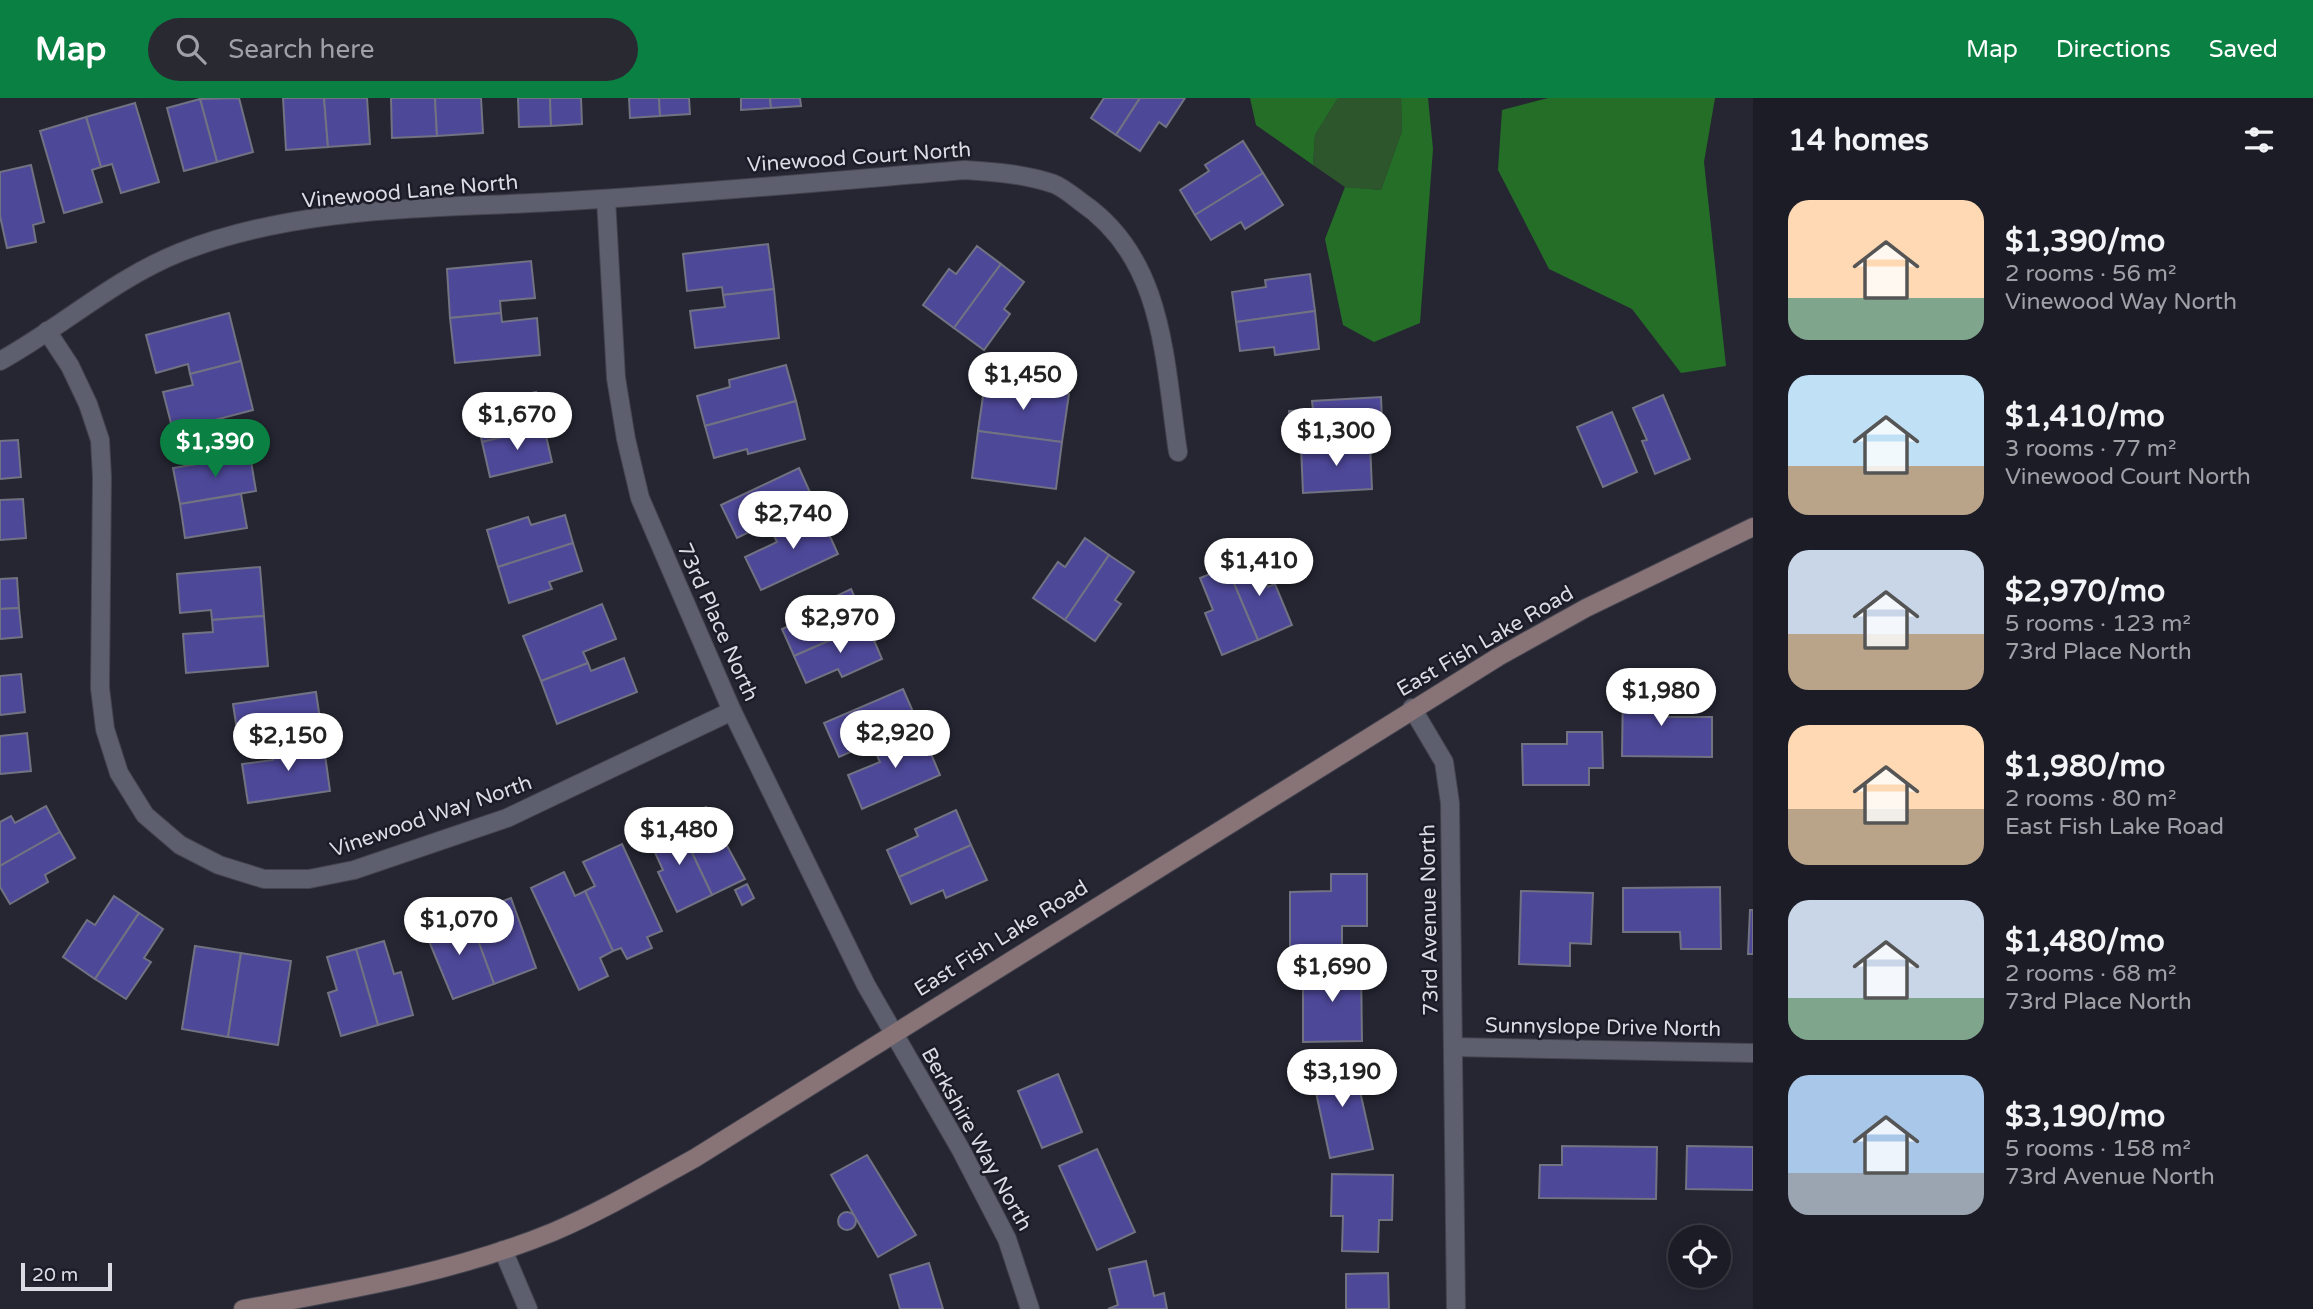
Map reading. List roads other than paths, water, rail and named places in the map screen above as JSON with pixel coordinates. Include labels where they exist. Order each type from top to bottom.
[{"type":"street","name":"Vinewood Court North","points":[[606,199],[965,170],[1012,173],[1056,185],[1096,212],[1126,242],[1146,279],[1159,325],[1178,452]]},
{"type":"street","name":"Vinewood Lane North","points":[[0,361],[106,290],[181,252],[258,229],[338,215],[606,199]]},
{"type":"street","name":"73rd Place North","points":[[606,199],[617,378],[637,487],[663,556],[732,711],[866,985],[893,1033]]},
{"type":"street","name":"Vinewood Way North","points":[[47,331],[70,366],[88,404],[100,440],[100,688],[105,729],[119,773],[145,815],[180,845],[219,865],[264,879],[309,879],[354,870],[517,814],[732,711]]},
{"type":"street","name":"East Fish Lake Road","points":[[243,1309],[393,1282],[503,1250],[565,1226],[674,1170],[1412,708],[1586,608],[1753,527]]},
{"type":"street","name":"73rd Avenue North","points":[[1412,708],[1444,762],[1448,777],[1456,1309]]},
{"type":"street","name":"Berkshire Way North","points":[[893,1033],[961,1150],[1007,1239],[1030,1309]]},
{"type":"street","name":"Sunnyslope Drive North","points":[[1453,1047],[1753,1053]]},
{"type":"street","points":[[503,1250],[528,1309]]}]
